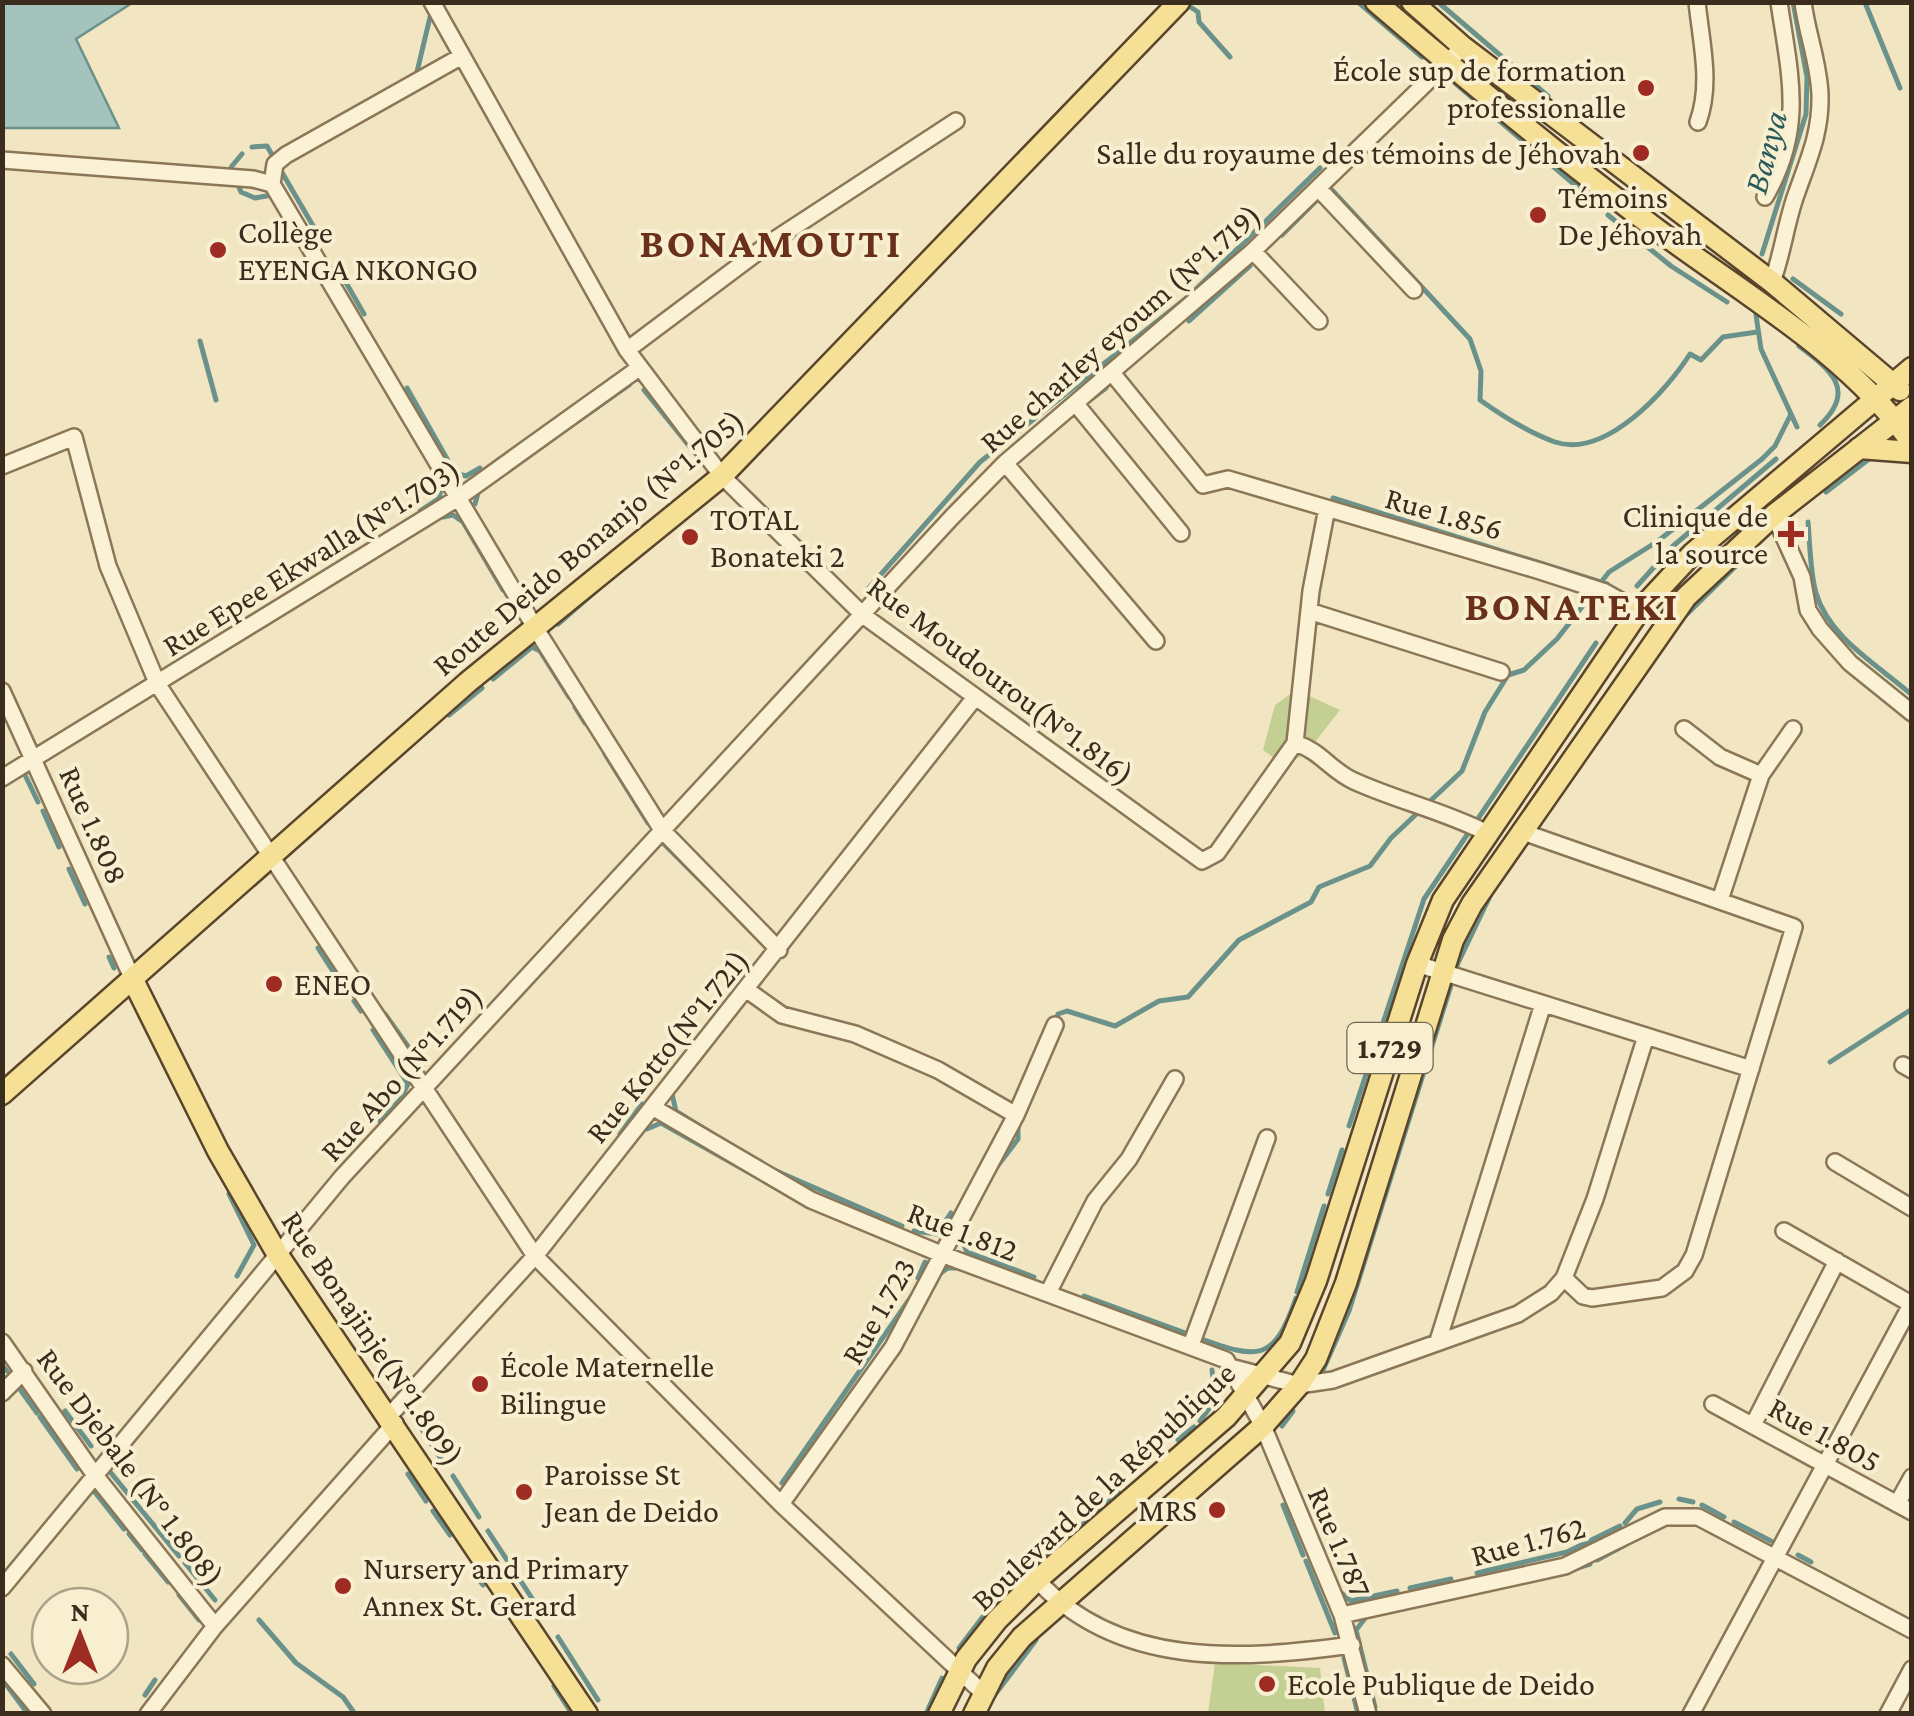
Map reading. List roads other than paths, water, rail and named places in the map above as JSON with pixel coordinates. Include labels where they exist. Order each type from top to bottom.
[{"type":"main road","name":"Route Deido Bonanjo (N°1.705)","points":[[2,1094],[134,982],[438,708],[722,476],[1179,2]]},
{"type":"main road","points":[[1376,2],[1448,64],[1878,399],[1906,410]]},
{"type":"main road","points":[[1412,2],[1463,47],[1772,282],[1894,384],[1906,410],[1912,443]]},
{"type":"main road","name":"Boulevard de la République","points":[[940,1714],[958,1673],[998,1620],[1038,1580],[1248,1396],[1266,1376],[1304,1316],[1417,964],[1476,827],[1640,611],[1692,554],[1912,368]]},
{"type":"main road","points":[[1844,429],[1852,378]]},
{"type":"main road","name":"Boulevard de la République","points":[[974,1714],[1009,1651],[1263,1426],[1316,1359],[1346,1284],[1460,923],[1662,625],[1774,515],[1906,410]]},
{"type":"main road","points":[[1860,448],[1912,452]]},
{"type":"main road","name":"Rue Bonajinje(N°1.809)","points":[[134,982],[218,1151],[278,1255],[393,1419],[587,1714]]},
{"type":"main road","points":[[1155,1480],[1174,1503]]},
{"type":"street","name":"Rue Moudourou(N°1.816)","points":[[432,2],[638,368],[722,476],[864,616],[974,700],[1202,861],[1218,853],[1295,743]]},
{"type":"street","points":[[1697,2],[1706,81],[1705,103],[1698,122]]},
{"type":"street","points":[[1765,197],[1787,149],[1794,96],[1780,2]]},
{"type":"street","points":[[1772,282],[1783,258],[1796,195],[1814,153],[1819,124],[1818,66],[1803,2]]},
{"type":"street","name":"Rue charley eyoum (N°1.719)","points":[[864,616],[1005,463],[1253,251],[1463,47]]},
{"type":"street","points":[[462,56],[286,155],[275,164],[272,184],[536,629],[662,830],[778,950]]},
{"type":"street","points":[[627,350],[771,242],[956,122]]},
{"type":"street","points":[[2,160],[253,178],[272,184]]},
{"type":"street","points":[[1318,188],[1414,290]]},
{"type":"street","points":[[1253,251],[1319,322]]},
{"type":"street","name":"Rue Epee Ekwalla(N°1.703)","points":[[2,778],[158,686],[458,498],[638,368]]},
{"type":"street","name":"Rue 1.856","points":[[1113,374],[1202,485],[1228,479],[1589,586],[1640,611]]},
{"type":"street","points":[[1076,404],[1181,533]]},
{"type":"street","points":[[2,466],[74,437],[108,566],[158,686],[535,1256],[781,1504],[983,1693]]},
{"type":"street","points":[[1005,463],[1156,640]]},
{"type":"street","points":[[1328,508],[1309,611],[1295,743],[1321,753],[1354,781],[1476,827]]},
{"type":"street","points":[[1774,515],[1802,578],[1808,610],[1820,629],[1850,663],[1912,713]]},
{"type":"street","points":[[1309,611],[1501,672]]},
{"type":"street","name":"Rue Abo (N°1.719)","points":[[2,1588],[278,1255],[422,1090],[864,616]]},
{"type":"street","name":"Rue 1.808","points":[[2,691],[134,982]]},
{"type":"street","name":"Rue Kotto(N°1.721)","points":[[148,1714],[215,1626],[535,1256],[974,700]]},
{"type":"street","points":[[1684,729],[1720,757],[1761,775]]},
{"type":"street","points":[[1720,900],[1761,775],[1793,729]]},
{"type":"street","points":[[1520,831],[1794,928],[1707,1222],[1685,1271],[1662,1288],[1592,1298],[1583,1296],[1564,1278]]},
{"type":"street","points":[[1417,964],[1750,1069]]},
{"type":"street","points":[[747,990],[796,1022],[872,1041],[938,1070],[1016,1114]]},
{"type":"street","points":[[1438,1341],[1543,1004]]},
{"type":"street","name":"Rue 1.723","points":[[781,1504],[893,1348],[1016,1114],[1054,1025]]},
{"type":"street","points":[[1299,1385],[1343,1377],[1518,1314],[1536,1304],[1564,1278],[1595,1199],[1646,1036]]},
{"type":"street","points":[[1048,1293],[1095,1201],[1129,1160],[1175,1080]]},
{"type":"street","name":"Rue 1.812","points":[[654,1108],[787,1188],[942,1254],[1191,1346],[1234,1368],[1299,1385]]},
{"type":"street","points":[[1191,1346],[1266,1138]]},
{"type":"street","points":[[1835,1162],[1912,1208]]},
{"type":"street","points":[[1691,1714],[1911,1304],[1784,1230]]},
{"type":"street","points":[[1753,1425],[1837,1261]]},
{"type":"street","name":"Rue Djebale (N° 1.808)","points":[[2,1342],[94,1474],[215,1626]]},
{"type":"street","points":[[1234,1368],[1248,1396]]},
{"type":"street","points":[[2,1394],[24,1372]]},
{"type":"street","name":"Rue 1.787","points":[[1248,1396],[1342,1615],[1368,1714]]},
{"type":"street","name":"Rue 1.805","points":[[1713,1404],[1904,1508]]},
{"type":"street","points":[[1904,1508],[1912,1477]]},
{"type":"street","name":"Rue 1.762","points":[[1342,1615],[1565,1566],[1675,1514],[1698,1517],[1912,1630]]},
{"type":"street","points":[[1038,1580],[1060,1604],[1090,1626],[1165,1648],[1264,1654],[1352,1646]]},
{"type":"street","points":[[2,1665],[42,1714]]},
{"type":"street","points":[[1888,1714],[1912,1668]]},
{"type":"water","points":[[2,3],[132,3],[76,39],[119,128],[3,128]]},
{"type":"waterway","points":[[1358,2],[1422,57]]},
{"type":"waterway","points":[[1438,2],[1548,96]]},
{"type":"waterway","name":"Banya","points":[[1762,254],[1806,114],[1807,77],[1793,2]]},
{"type":"waterway","points":[[1866,5],[1900,88]]},
{"type":"waterway","points":[[1185,9],[1189,6],[1198,12],[1199,22],[1230,57]]},
{"type":"waterway","points":[[416,76],[432,9]]},
{"type":"waterway","points":[[1455,83],[1602,208]]},
{"type":"waterway","points":[[252,147],[267,146],[275,160]]},
{"type":"waterway","points":[[232,166],[242,154]]},
{"type":"waterway","points":[[231,168],[241,192],[255,198],[272,195]]},
{"type":"waterway","points":[[868,589],[980,462],[1189,296],[1320,168]]},
{"type":"waterway","points":[[280,169],[319,236]]},
{"type":"waterway","points":[[1332,190],[1470,339],[1481,371],[1480,400],[1555,442],[1574,445],[1614,431],[1651,402],[1690,354],[1701,360],[1723,337],[1757,332]]},
{"type":"waterway","points":[[1282,235],[1319,198]]},
{"type":"waterway","points":[[1608,215],[1671,266],[1727,302]]},
{"type":"waterway","points":[[1189,321],[1250,266]]},
{"type":"waterway","points":[[337,267],[364,314]]},
{"type":"waterway","points":[[1793,279],[1841,314]]},
{"type":"waterway","points":[[1756,315],[1761,349],[1797,427]]},
{"type":"waterway","points":[[200,341],[216,400]]},
{"type":"waterway","points":[[1799,346],[1829,372],[1838,391],[1831,413],[1820,425]]},
{"type":"waterway","points":[[578,421],[629,385]]},
{"type":"waterway","points":[[407,388],[455,473],[466,476],[480,468]]},
{"type":"waterway","points":[[1086,403],[1106,388]]},
{"type":"waterway","points":[[644,390],[694,452]]},
{"type":"waterway","points":[[1055,1023],[1058,1014],[1067,1011],[1115,1026],[1159,1001],[1188,997],[1239,940],[1311,902],[1319,887],[1370,866],[1391,838],[1462,771],[1485,712],[1508,675],[1524,670],[1557,639],[1609,572],[1658,541],[1762,459],[1775,446],[1791,414]]},
{"type":"waterway","points":[[1826,492],[1873,456]]},
{"type":"waterway","points":[[1637,586],[1673,546],[1776,459]]},
{"type":"waterway","points":[[439,498],[442,486]]},
{"type":"waterway","points":[[475,504],[479,489]]},
{"type":"waterway","points":[[1333,498],[1607,584]]},
{"type":"waterway","points":[[420,511],[438,499]]},
{"type":"waterway","points":[[443,517],[453,515],[463,522],[503,590]]},
{"type":"waterway","points":[[1808,522],[1812,576],[1822,609],[1856,650],[1912,695]]},
{"type":"waterway","points":[[1682,619],[1738,564]]},
{"type":"waterway","points":[[558,624],[597,590]]},
{"type":"waterway","points":[[1349,1126],[1424,899],[1596,643]]},
{"type":"waterway","points":[[493,679],[532,647],[540,651],[569,697]]},
{"type":"waterway","points":[[449,715],[482,688]]},
{"type":"waterway","points":[[575,707],[585,723]]},
{"type":"waterway","points":[[605,754],[648,823]]},
{"type":"waterway","points":[[25,775],[38,802]]},
{"type":"waterway","points":[[43,811],[59,847]]},
{"type":"waterway","points":[[662,842],[706,886]]},
{"type":"waterway","points":[[69,869],[85,904]]},
{"type":"waterway","points":[[1320,1377],[1349,1311],[1458,963],[1491,894]]},
{"type":"waterway","points":[[318,948],[345,990]]},
{"type":"waterway","points":[[109,957],[114,968]]},
{"type":"waterway","points":[[354,1001],[361,1011]]},
{"type":"waterway","points":[[1830,1062],[1912,1009]]},
{"type":"waterway","points":[[385,1014],[422,1066]]},
{"type":"waterway","points":[[373,1030],[408,1084],[400,1100],[380,1121]]},
{"type":"waterway","points":[[672,1094],[676,1111],[713,1134]]},
{"type":"waterway","points":[[620,1134],[642,1104]]},
{"type":"waterway","points":[[996,1168],[1018,1139],[1018,1122]]},
{"type":"waterway","points":[[647,1129],[661,1123],[796,1199]]},
{"type":"waterway","points":[[1328,1194],[1342,1150]]},
{"type":"waterway","points":[[774,1170],[902,1226]]},
{"type":"waterway","points":[[229,1194],[254,1245],[237,1276]]},
{"type":"waterway","points":[[1297,1292],[1324,1206]]},
{"type":"waterway","points":[[914,1231],[937,1234],[951,1213]]},
{"type":"waterway","points":[[959,1235],[967,1252],[1034,1277]]},
{"type":"waterway","points":[[918,1278],[925,1262]]},
{"type":"waterway","points":[[938,1275],[948,1268],[959,1268]]},
{"type":"waterway","points":[[1084,1296],[1191,1335]]},
{"type":"waterway","points":[[782,1483],[911,1297]]},
{"type":"waterway","points":[[1199,1338],[1236,1350],[1262,1350],[1280,1334],[1296,1298]]},
{"type":"waterway","points":[[376,1358],[397,1391]]},
{"type":"waterway","points":[[2,1365],[7,1371]]},
{"type":"waterway","points":[[1200,1421],[1216,1399],[1212,1370]]},
{"type":"waterway","points":[[19,1388],[37,1413]]},
{"type":"waterway","points":[[408,1408],[445,1465]]},
{"type":"waterway","points":[[65,1411],[91,1446]]},
{"type":"waterway","points":[[1282,1426],[1293,1411]]},
{"type":"waterway","points":[[40,1417],[77,1469]]},
{"type":"waterway","points":[[1178,1440],[1194,1427]]},
{"type":"waterway","points":[[111,1473],[179,1556]]},
{"type":"waterway","points":[[408,1474],[426,1501]]},
{"type":"waterway","points":[[453,1476],[479,1517]]},
{"type":"waterway","points":[[90,1486],[124,1529]]},
{"type":"waterway","points":[[1019,1580],[1119,1493]]},
{"type":"waterway","points":[[1679,1499],[1693,1502]]},
{"type":"waterway","points":[[1625,1523],[1637,1509],[1660,1502]]},
{"type":"waterway","points":[[1283,1505],[1303,1555]]},
{"type":"waterway","points":[[1702,1505],[1724,1517]]},
{"type":"waterway","points":[[433,1511],[450,1535]]},
{"type":"waterway","points":[[1734,1522],[1771,1541]]},
{"type":"waterway","points":[[1477,1573],[1567,1552],[1620,1526]]},
{"type":"waterway","points":[[488,1531],[539,1609]]},
{"type":"waterway","points":[[129,1534],[142,1550]]},
{"type":"waterway","points":[[1597,1560],[1625,1545]]},
{"type":"waterway","points":[[145,1554],[168,1582]]},
{"type":"waterway","points":[[1798,1555],[1811,1562]]},
{"type":"waterway","points":[[1306,1561],[1335,1633]]},
{"type":"waterway","points":[[185,1563],[215,1600]]},
{"type":"waterway","points":[[1571,1570],[1590,1564]]},
{"type":"waterway","points":[[472,1570],[483,1585]]},
{"type":"waterway","points":[[1410,1588],[1451,1579]]},
{"type":"waterway","points":[[1339,1591],[1351,1601],[1397,1591]]},
{"type":"waterway","points":[[179,1595],[199,1620]]},
{"type":"waterway","points":[[959,1648],[988,1610]]},
{"type":"waterway","points":[[1366,1617],[1356,1630],[1375,1707]]},
{"type":"waterway","points":[[259,1620],[296,1663],[343,1697],[355,1714]]},
{"type":"waterway","points":[[558,1637],[598,1700]]},
{"type":"waterway","points":[[994,1696],[1036,1640]]},
{"type":"waterway","points":[[11,1654],[30,1679]]},
{"type":"waterway","points":[[1344,1658],[1358,1714]]},
{"type":"waterway","points":[[926,1714],[942,1678]]},
{"type":"waterway","points":[[2,1679],[28,1714]]},
{"type":"waterway","points":[[145,1695],[155,1680]]},
{"type":"waterway","points":[[554,1686],[572,1714]]},
{"type":"place","name":"École sup de formation professionalle","points":[[1646,88]]},
{"type":"place","name":"Salle du royaume des témoins de Jéhovah","points":[[1641,153]]},
{"type":"place","name":"Témoins De Jéhovah","points":[[1538,215]]},
{"type":"place","name":"Collège EYENGA NKONGO","points":[[218,250]]},
{"type":"place","name":"Clinique de la source","points":[[1791,534]]},
{"type":"place","name":"TOTAL Bonateki 2","points":[[690,537]]},
{"type":"place","name":"ENEO","points":[[274,984]]},
{"type":"place","name":"École Maternelle Bilingue","points":[[480,1384]]},
{"type":"place","name":"Paroisse St Jean de Deido","points":[[524,1492]]},
{"type":"place","name":"MRS","points":[[1217,1510]]},
{"type":"place","name":"Nursery and Primary Annex St. Gerard","points":[[343,1586]]},
{"type":"place","name":"Ecole Publique de Deido","points":[[1267,1684]]},
{"type":"district","name":"BONAMOUTI","points":[[771,242]]},
{"type":"district","name":"BONATEKI","points":[[1572,605]]}]
